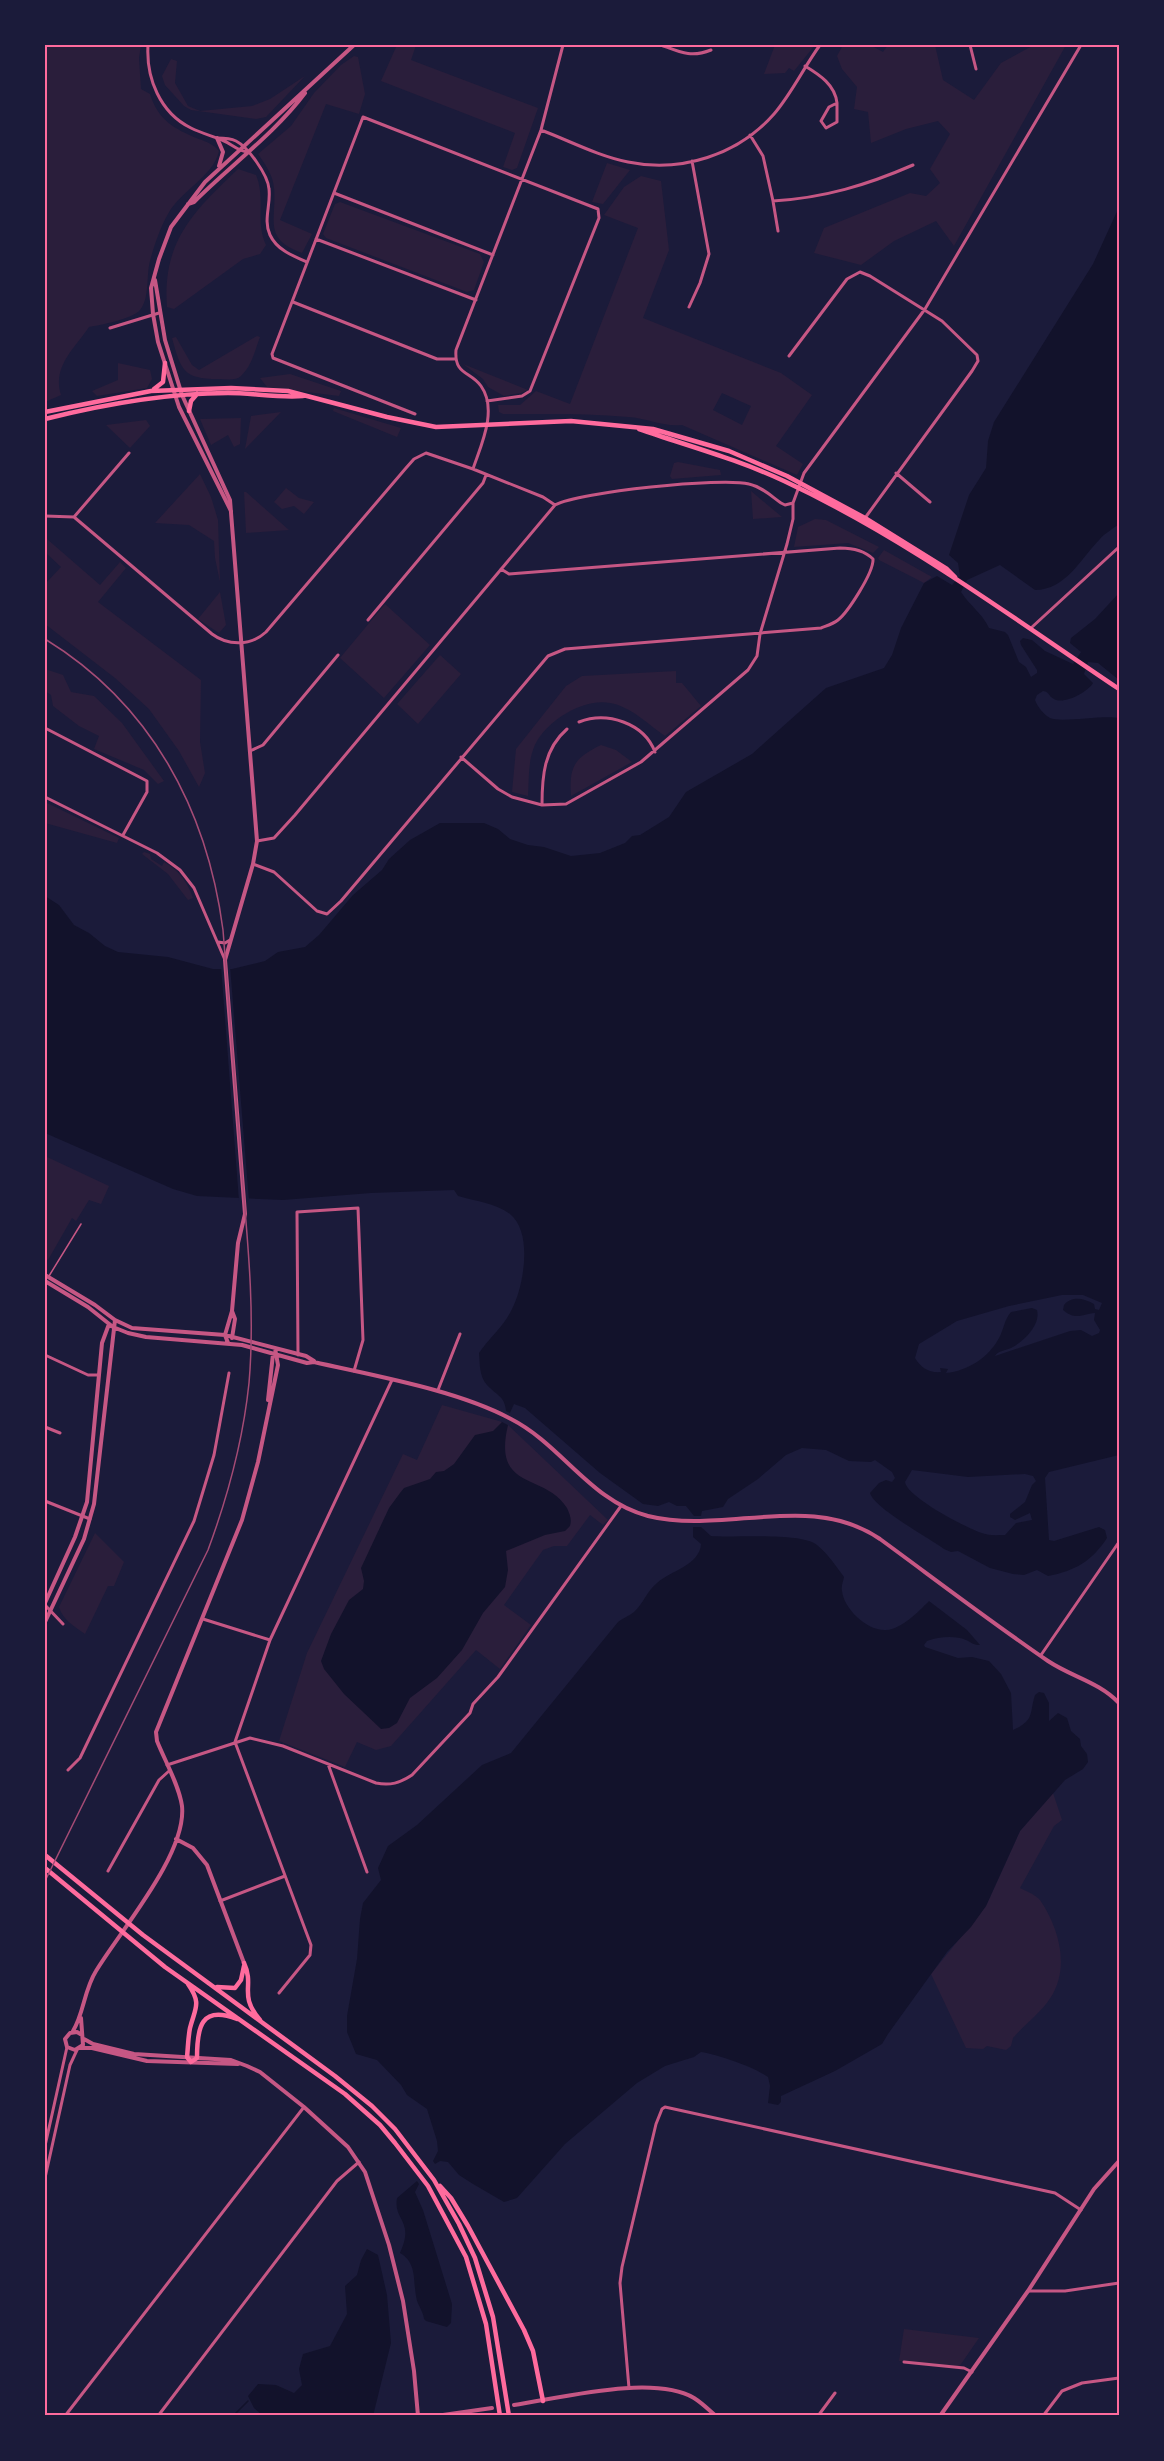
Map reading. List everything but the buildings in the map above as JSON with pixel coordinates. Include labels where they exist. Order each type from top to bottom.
[{"type":"main road","points":[[151,391],[163,382],[165,363]]},
{"type":"main road","points":[[45,412],[151,391],[180,388],[268,390],[288,391],[426,425],[486,426],[571,421],[660,430],[758,463],[865,518],[955,577]]},
{"type":"main road","points":[[189,411],[191,401],[197,394]]},
{"type":"main road","points":[[45,419],[114,403],[174,395],[305,396]]},
{"type":"main road","points":[[800,485],[968,585],[1119,689]]},
{"type":"main road","points":[[45,1855],[143,1935],[372,2106],[395,2129],[434,2180],[451,2198],[468,2226],[524,2330],[533,2351],[543,2401]]},
{"type":"main road","points":[[45,1868],[138,1945],[329,2082],[387,2134],[428,2186],[455,2233],[477,2290],[488,2334],[500,2416]]},
{"type":"main road","points":[[214,1987],[235,1988],[242,1980],[244,1964]]},
{"type":"main road","points":[[244,1964],[248,1974],[246,1996],[251,2008],[266,2026]]},
{"type":"main road","points":[[186,1981],[197,2003],[187,2057],[191,2062],[197,2058],[197,2036],[201,2025],[207,2018],[214,2014],[223,2014],[245,2023]]},
{"type":"main road","points":[[434,2180],[459,2224],[483,2281],[495,2329],[509,2416]]},
{"type":"street","points":[[148,45],[152,81],[160,99],[184,124],[225,141],[237,151],[246,152]]},
{"type":"street","points":[[231,511],[209,471],[174,395],[153,314],[152,288],[164,243],[171,227],[192,197],[237,151],[354,45]]},
{"type":"street","points":[[473,469],[486,426],[487,401],[481,386],[461,370],[455,359],[456,350],[542,130],[563,45]]},
{"type":"street","points":[[661,45],[687,55],[696,55],[711,50]]},
{"type":"street","points":[[542,130],[629,162],[661,166],[692,162],[723,151],[750,135],[775,112],[820,45]]},
{"type":"street","points":[[970,45],[976,69]]},
{"type":"street","points":[[461,757],[506,794],[542,805],[566,804],[655,752],[748,670],[757,656],[760,634],[793,519],[793,503],[807,468],[925,309],[1081,45]]},
{"type":"street","points":[[805,66],[829,84],[837,103],[837,122],[826,128],[821,121],[829,107],[837,103]]},
{"type":"street","points":[[188,204],[194,202],[296,104],[307,90]]},
{"type":"street","points":[[415,414],[273,358],[272,354],[363,117],[598,209],[599,218],[530,391],[522,396],[487,401]]},
{"type":"street","points":[[750,135],[763,156],[778,231]]},
{"type":"street","points":[[218,138],[228,138],[243,146],[258,165],[267,182],[269,198],[267,217],[270,235],[279,247],[308,262]]},
{"type":"street","points":[[216,172],[223,152],[218,138]]},
{"type":"street","points":[[689,307],[700,283],[709,254],[692,162]]},
{"type":"street","points":[[773,201],[839,192],[875,182],[913,165]]},
{"type":"street","points":[[334,193],[492,255]]},
{"type":"street","points":[[316,240],[476,300]]},
{"type":"street","points":[[789,356],[848,279],[860,272],[942,321],[977,355],[978,361],[865,518]]},
{"type":"street","points":[[155,280],[159,313],[182,395],[228,493],[231,511],[256,841],[253,864],[225,960]]},
{"type":"street","points":[[292,302],[437,359],[455,359]]},
{"type":"street","points":[[110,328],[159,313]]},
{"type":"street","points":[[74,517],[129,453]]},
{"type":"street","points":[[45,516],[74,517],[212,634],[228,642],[242,642],[261,637],[414,459],[426,453],[543,497],[555,505]]},
{"type":"street","points":[[896,473],[930,502]]},
{"type":"street","points":[[368,620],[483,483],[486,475]]},
{"type":"street","points":[[256,841],[274,838],[295,815],[555,505],[573,498],[613,492],[730,483],[756,486],[781,503],[793,503]]},
{"type":"street","points":[[1031,628],[1119,547]]},
{"type":"street","points":[[253,864],[274,872],[317,911],[327,914],[341,901],[540,662],[554,652],[565,649],[820,628],[840,619],[870,573],[873,559],[860,550],[849,548],[509,574],[501,569]]},
{"type":"street","points":[[250,751],[263,745],[338,655]]},
{"type":"street","points":[[579,722],[595,719],[619,720],[643,733],[655,752]]},
{"type":"street","points":[[45,728],[147,781],[147,792],[123,835]]},
{"type":"street","points":[[542,805],[543,775],[547,757],[554,743],[567,729]]},
{"type":"street","points":[[45,797],[166,858],[186,876],[225,960],[245,1214],[238,1243],[232,1311],[225,1335],[228,1343]]},
{"type":"street","points":[[218,942],[228,942],[231,939]]},
{"type":"street","points":[[298,1355],[297,1212],[358,1208],[363,1340],[354,1371]]},
{"type":"street","points":[[47,1276],[115,1320],[137,1329],[225,1335],[307,1363],[314,1362]]},
{"type":"street","points":[[45,1281],[111,1325],[138,1336],[228,1343],[298,1355],[314,1362],[437,1392],[512,1419],[550,1447],[596,1489],[621,1506],[639,1513],[665,1519],[693,1520],[805,1516],[842,1521],[855,1526],[880,1539],[1053,1664],[1119,1697]]},
{"type":"street","points":[[228,1343],[233,1337],[235,1319],[232,1311]]},
{"type":"street","points":[[63,1624],[48,1611],[45,1604],[75,1537],[87,1502],[102,1343],[115,1320]]},
{"type":"street","points":[[45,1622],[48,1611],[84,1539],[95,1497],[109,1369],[111,1325]]},
{"type":"street","points":[[437,1392],[460,1334]]},
{"type":"street","points":[[45,2146],[64,2067],[66,2037],[73,2031],[81,2014],[94,1974],[136,1911],[177,1839],[182,1806],[157,1742],[156,1732],[242,1520],[278,1365],[275,1352]]},
{"type":"street","points":[[45,1355],[88,1375],[98,1375],[109,1369]]},
{"type":"street","points":[[68,1770],[80,1758],[194,1521],[217,1445],[229,1373]]},
{"type":"street","points":[[279,1993],[310,1955],[311,1945],[235,1742],[270,1640],[392,1380]]},
{"type":"street","points":[[45,1427],[60,1433]]},
{"type":"street","points":[[94,1438],[100,1444]]},
{"type":"street","points":[[93,1448],[100,1444]]},
{"type":"street","points":[[45,1501],[90,1519]]},
{"type":"street","points":[[166,1765],[250,1738],[282,1746],[383,1784],[401,1782],[412,1775],[470,1713],[473,1704],[498,1677],[621,1506]]},
{"type":"street","points":[[1041,1655],[1119,1542]]},
{"type":"street","points":[[202,1619],[270,1640]]},
{"type":"street","points":[[1113,1695],[1119,1703]]},
{"type":"street","points":[[328,1764],[367,1872]]},
{"type":"street","points":[[108,1871],[159,1780],[169,1771]]},
{"type":"street","points":[[177,1839],[193,1848],[207,1864],[244,1964]]},
{"type":"street","points":[[220,1901],[285,1876]]},
{"type":"street","points":[[45,2178],[70,2065],[83,2037],[81,2014]]},
{"type":"street","points":[[73,2031],[93,2044],[134,2054],[231,2060],[242,2064],[260,2072],[339,2138],[359,2162],[368,2180],[389,2245],[403,2301],[414,2371],[418,2416]]},
{"type":"street","points":[[67,2047],[92,2048],[147,2061],[242,2064]]},
{"type":"street","points":[[65,2416],[304,2107]]},
{"type":"street","points":[[629,2388],[621,2275],[656,2124],[665,2107],[1055,2193],[1081,2210]]},
{"type":"street","points":[[1119,2149],[1119,2156]]},
{"type":"street","points":[[940,2416],[1028,2292],[1104,2176],[1119,2161]]},
{"type":"street","points":[[158,2416],[337,2181],[359,2162]]},
{"type":"street","points":[[1028,2292],[1119,2283]]},
{"type":"street","points":[[904,2362],[964,2368],[972,2372]]},
{"type":"street","points":[[1043,2416],[1062,2391],[1082,2383],[1119,2378]]},
{"type":"street","points":[[514,2405],[629,2388],[675,2391],[694,2398],[716,2416]]},
{"type":"street","points":[[818,2416],[835,2393]]},
{"type":"street","points":[[436,2416],[492,2408]]},
{"type":"lane","points":[[730,483],[730,489]]},
{"type":"lane","points":[[47,1276],[81,1224]]},
{"type":"shaded area","points":[[45,45],[141,45],[139,58],[141,89],[150,94],[158,111],[168,122],[219,151],[216,160],[204,176],[174,205],[165,219],[150,261],[147,293],[140,310],[124,319],[89,327],[62,367],[59,376],[61,395],[45,402]]},
{"type":"shaded area","points":[[397,45],[416,45],[411,60],[538,108],[517,168],[512,170],[503,167],[515,133],[381,81]]},
{"type":"shaded area","points":[[775,45],[815,45],[794,71],[789,68],[785,73],[764,74]]},
{"type":"shaded area","points":[[843,45],[870,45],[883,52],[888,45],[935,45],[943,80],[974,100],[1001,63],[1034,45],[1066,45],[954,246],[936,221],[894,241],[861,265],[814,253],[824,228],[910,193],[926,196],[940,183],[930,169],[950,134],[938,121],[906,129],[871,143],[868,112],[854,109],[857,87],[842,69],[837,56]]},
{"type":"shaded area","points":[[354,56],[358,57],[365,94],[359,114],[326,104],[280,220],[312,234],[302,253],[289,247],[276,234],[273,183],[258,154],[291,126],[314,93],[341,65]]},
{"type":"shaded area","points":[[171,59],[177,61],[175,83],[188,106],[200,111],[252,106],[270,99],[305,76],[266,117],[256,119],[191,110],[184,106],[165,85],[162,76]]},
{"type":"shaded area","points":[[607,163],[630,170],[603,204],[592,202]]},
{"type":"shaded area","points":[[238,169],[256,175],[260,193],[261,228],[266,245],[260,254],[243,259],[174,309],[167,307],[170,264],[184,229],[208,199]]},
{"type":"shaded area","points":[[641,176],[661,181],[669,250],[643,318],[781,373],[812,395],[776,446],[803,464],[797,475],[682,425],[668,425],[613,416],[503,414],[499,412],[498,405],[520,405],[536,391],[570,404],[638,228],[604,215],[624,187]],"holes":[[[722,393],[751,406],[742,425],[713,410]]]},
{"type":"shaded area","points":[[340,202],[480,254],[484,262],[474,290],[467,292],[326,238],[323,234],[335,204]]},
{"type":"shaded area","points":[[1119,207],[1119,524],[1102,537],[1072,572],[1056,585],[1035,590],[1000,565],[967,580],[961,592],[989,628],[1008,635],[1019,662],[1026,667],[1031,677],[1037,673],[1037,670],[1021,645],[1020,641],[1023,638],[1032,640],[1045,651],[1073,664],[1081,652],[1070,643],[1071,638],[1095,619],[1119,593],[1119,680],[1098,663],[1088,662],[1084,674],[1093,683],[1086,690],[1075,697],[1064,700],[1052,698],[1043,691],[1037,695],[1035,700],[1039,708],[1050,718],[1119,718],[1119,1455],[1049,1472],[1045,1478],[1049,1540],[1054,1541],[1099,1527],[1105,1530],[1107,1538],[1089,1559],[1075,1568],[1058,1574],[1048,1576],[1037,1570],[1024,1575],[990,1568],[958,1551],[951,1552],[881,1507],[874,1499],[870,1493],[879,1483],[886,1480],[892,1482],[895,1478],[892,1472],[875,1460],[871,1462],[849,1461],[826,1450],[802,1448],[786,1455],[758,1479],[728,1499],[723,1507],[702,1511],[701,1516],[694,1516],[686,1506],[677,1506],[669,1502],[658,1506],[643,1504],[600,1473],[525,1408],[514,1404],[510,1413],[506,1411],[502,1399],[483,1378],[479,1353],[509,1315],[523,1274],[522,1233],[517,1222],[504,1210],[458,1196],[454,1190],[371,1193],[283,1200],[197,1196],[173,1189],[45,1133],[45,896],[59,905],[74,925],[118,952],[168,957],[213,969],[232,969],[265,961],[278,952],[305,947],[319,935],[353,895],[382,870],[389,859],[410,840],[440,823],[484,823],[498,829],[510,839],[571,856],[600,853],[625,843],[632,836],[640,835],[669,817],[686,792],[752,754],[826,688],[884,668],[924,583],[937,576],[952,585],[960,576],[958,563],[949,555],[969,495],[986,468],[988,441],[994,422],[1093,264]],"holes":[[[1062,1295],[1083,1295],[1102,1303],[1099,1310],[1095,1309],[1094,1304],[1090,1302],[1074,1299],[1067,1302],[1063,1310],[1075,1316],[1095,1313],[1094,1320],[1100,1330],[1099,1333],[1092,1336],[1081,1330],[1070,1331],[995,1356],[1016,1345],[1034,1327],[1038,1316],[1037,1310],[1032,1308],[1011,1312],[995,1345],[984,1357],[970,1366],[954,1372],[946,1373],[948,1369],[940,1368],[941,1372],[933,1372],[920,1365],[915,1358],[919,1344],[957,1321],[1009,1306]],[[912,1470],[968,1477],[1025,1474],[1033,1476],[1036,1481],[1025,1502],[1010,1514],[1010,1517],[1015,1520],[1030,1513],[1032,1520],[1016,1523],[1005,1535],[987,1535],[974,1530],[951,1519],[916,1496],[905,1482]]]},
{"type":"shaded area","points":[[257,336],[260,337],[253,358],[245,372],[236,379],[206,379],[190,374],[181,365],[172,338],[176,337],[192,365],[199,370]]},
{"type":"shaded area","points":[[118,363],[150,370],[152,379],[147,388],[97,396],[92,391],[118,380]]},
{"type":"shaded area","points":[[463,364],[528,390],[504,396],[488,387],[483,379]]},
{"type":"shaded area","points":[[290,374],[341,391],[339,396],[267,387],[260,378]]},
{"type":"shaded area","points":[[334,408],[401,428],[397,437],[333,411]]},
{"type":"shaded area","points":[[281,412],[245,449],[251,416]]},
{"type":"shaded area","points":[[241,418],[240,444],[234,447],[228,435],[211,445],[200,419]]},
{"type":"shaded area","points":[[146,420],[150,426],[130,448],[106,425]]},
{"type":"shaded area","points":[[674,463],[720,470],[721,475],[672,479],[670,476]]},
{"type":"shaded area","points":[[200,474],[211,497],[218,520],[220,582],[214,541],[189,525],[155,523]]},
{"type":"shaded area","points":[[286,488],[299,498],[314,502],[304,514],[294,506],[282,509],[274,502]]},
{"type":"shaded area","points":[[751,491],[782,517],[753,519]]},
{"type":"shaded area","points":[[244,492],[246,492],[289,530],[246,533]]},
{"type":"shaded area","points":[[815,519],[826,520],[879,547],[873,553],[848,543],[794,547],[798,527]]},
{"type":"shaded area","points":[[45,533],[47,539],[100,585],[120,562],[126,568],[98,602],[201,680],[200,742],[205,773],[199,787],[179,751],[149,709],[115,678],[45,624],[45,584],[61,567],[45,552]]},
{"type":"shaded area","points":[[884,550],[932,577],[924,583],[879,560]]},
{"type":"shaded area","points":[[220,592],[226,625],[219,633],[198,619]]},
{"type":"shaded area","points":[[385,604],[430,645],[384,698],[340,658]]},
{"type":"shaded area","points":[[440,655],[461,674],[418,724],[397,704]]},
{"type":"shaded area","points":[[45,669],[63,675],[71,692],[94,696],[122,723],[164,781],[158,784],[144,770],[94,749],[99,736],[79,726],[53,706],[51,695],[45,691]]},
{"type":"shaded area","points":[[676,671],[676,683],[682,683],[701,706],[665,736],[625,708],[610,703],[587,704],[564,714],[538,740],[530,761],[528,796],[512,792],[516,749],[566,686],[582,676]]},
{"type":"shaded area","points":[[601,745],[616,750],[632,762],[571,796],[571,778],[575,764],[585,754]]},
{"type":"shaded area","points":[[45,802],[119,838],[117,843],[45,823]]},
{"type":"shaded area","points":[[144,852],[150,854],[151,859],[162,866],[164,862],[174,869],[186,882],[193,898],[188,900],[168,874],[142,854]]},
{"type":"shaded area","points":[[45,1156],[109,1186],[101,1204],[89,1200],[76,1221],[72,1218],[48,1260],[45,1258]]},
{"type":"shaded area","points":[[442,1405],[508,1425],[608,1520],[603,1525],[590,1515],[567,1546],[554,1546],[543,1550],[504,1605],[531,1625],[500,1669],[476,1650],[391,1746],[376,1750],[357,1742],[345,1767],[279,1741],[307,1653],[403,1454],[417,1460]]},
{"type":"shaded area","points":[[502,1422],[508,1425],[505,1446],[507,1461],[523,1478],[557,1497],[568,1510],[571,1519],[570,1526],[565,1531],[545,1535],[506,1551],[508,1570],[505,1587],[483,1613],[462,1650],[437,1678],[410,1698],[397,1723],[389,1728],[381,1729],[344,1694],[324,1669],[321,1661],[331,1634],[349,1600],[363,1589],[361,1568],[389,1508],[404,1488],[430,1479],[436,1472],[444,1471],[454,1464],[475,1435],[493,1431]]},
{"type":"shaded area","points":[[693,1527],[701,1527],[711,1536],[797,1538],[817,1545],[844,1577],[842,1591],[847,1605],[858,1618],[871,1627],[886,1630],[898,1627],[929,1601],[967,1630],[980,1645],[957,1637],[946,1637],[927,1641],[925,1647],[958,1658],[972,1657],[989,1661],[1001,1674],[1011,1693],[1013,1730],[1028,1720],[1035,1695],[1039,1692],[1044,1693],[1049,1703],[1049,1721],[1058,1713],[1067,1718],[1071,1731],[1080,1739],[1088,1762],[1083,1769],[1065,1780],[1020,1831],[986,1906],[971,1927],[947,1952],[882,2044],[835,2071],[781,2096],[781,2102],[778,2105],[768,2103],[770,2086],[768,2077],[736,2062],[701,2052],[694,2057],[665,2066],[637,2083],[565,2144],[517,2198],[504,2202],[459,2175],[448,2162],[440,2161],[435,2164],[433,2161],[438,2151],[437,2141],[427,2109],[407,2095],[401,2085],[377,2060],[356,2054],[347,2032],[347,2016],[357,1959],[363,1903],[381,1880],[378,1868],[388,1846],[417,1825],[482,1765],[511,1753],[618,1622],[634,1612],[657,1583],[696,1557],[701,1544],[693,1537]]},
{"type":"shaded area","points":[[95,1533],[124,1562],[114,1586],[108,1586],[85,1634],[66,1619],[59,1607]]},
{"type":"shaded area","points":[[1053,1793],[1062,1820],[1054,1826],[1020,1888],[1040,1900],[1057,1935],[1061,1961],[1057,1985],[1047,2003],[1013,2038],[1011,2046],[1006,2050],[987,2046],[983,2049],[966,2048],[931,1974],[986,1906],[1020,1831]]},
{"type":"shaded area","points":[[417,2181],[419,2184],[415,2192],[423,2210],[452,2304],[451,2323],[447,2327],[424,2319],[417,2299],[412,2267],[400,2253],[404,2242],[405,2227],[398,2212],[397,2198]]},
{"type":"shaded area","points":[[367,2249],[378,2255],[387,2295],[391,2343],[373,2416],[263,2416],[254,2408],[248,2396],[258,2384],[276,2385],[294,2393],[302,2385],[299,2369],[303,2354],[330,2346],[347,2314],[345,2286],[357,2275]]},
{"type":"shaded area","points":[[904,2329],[979,2338],[959,2367],[899,2361]]},
{"type":"pier","points":[[221,966],[230,966],[249,1201],[239,1201]]},
{"type":"waterway","points":[[233,2416],[248,2401]]},
{"type":"railway","points":[[45,639],[82,665],[115,695],[144,728],[168,764],[188,802],[203,843],[215,885],[223,930],[251,1305],[251,1357],[243,1426],[228,1489],[208,1550],[45,1881]]}]
